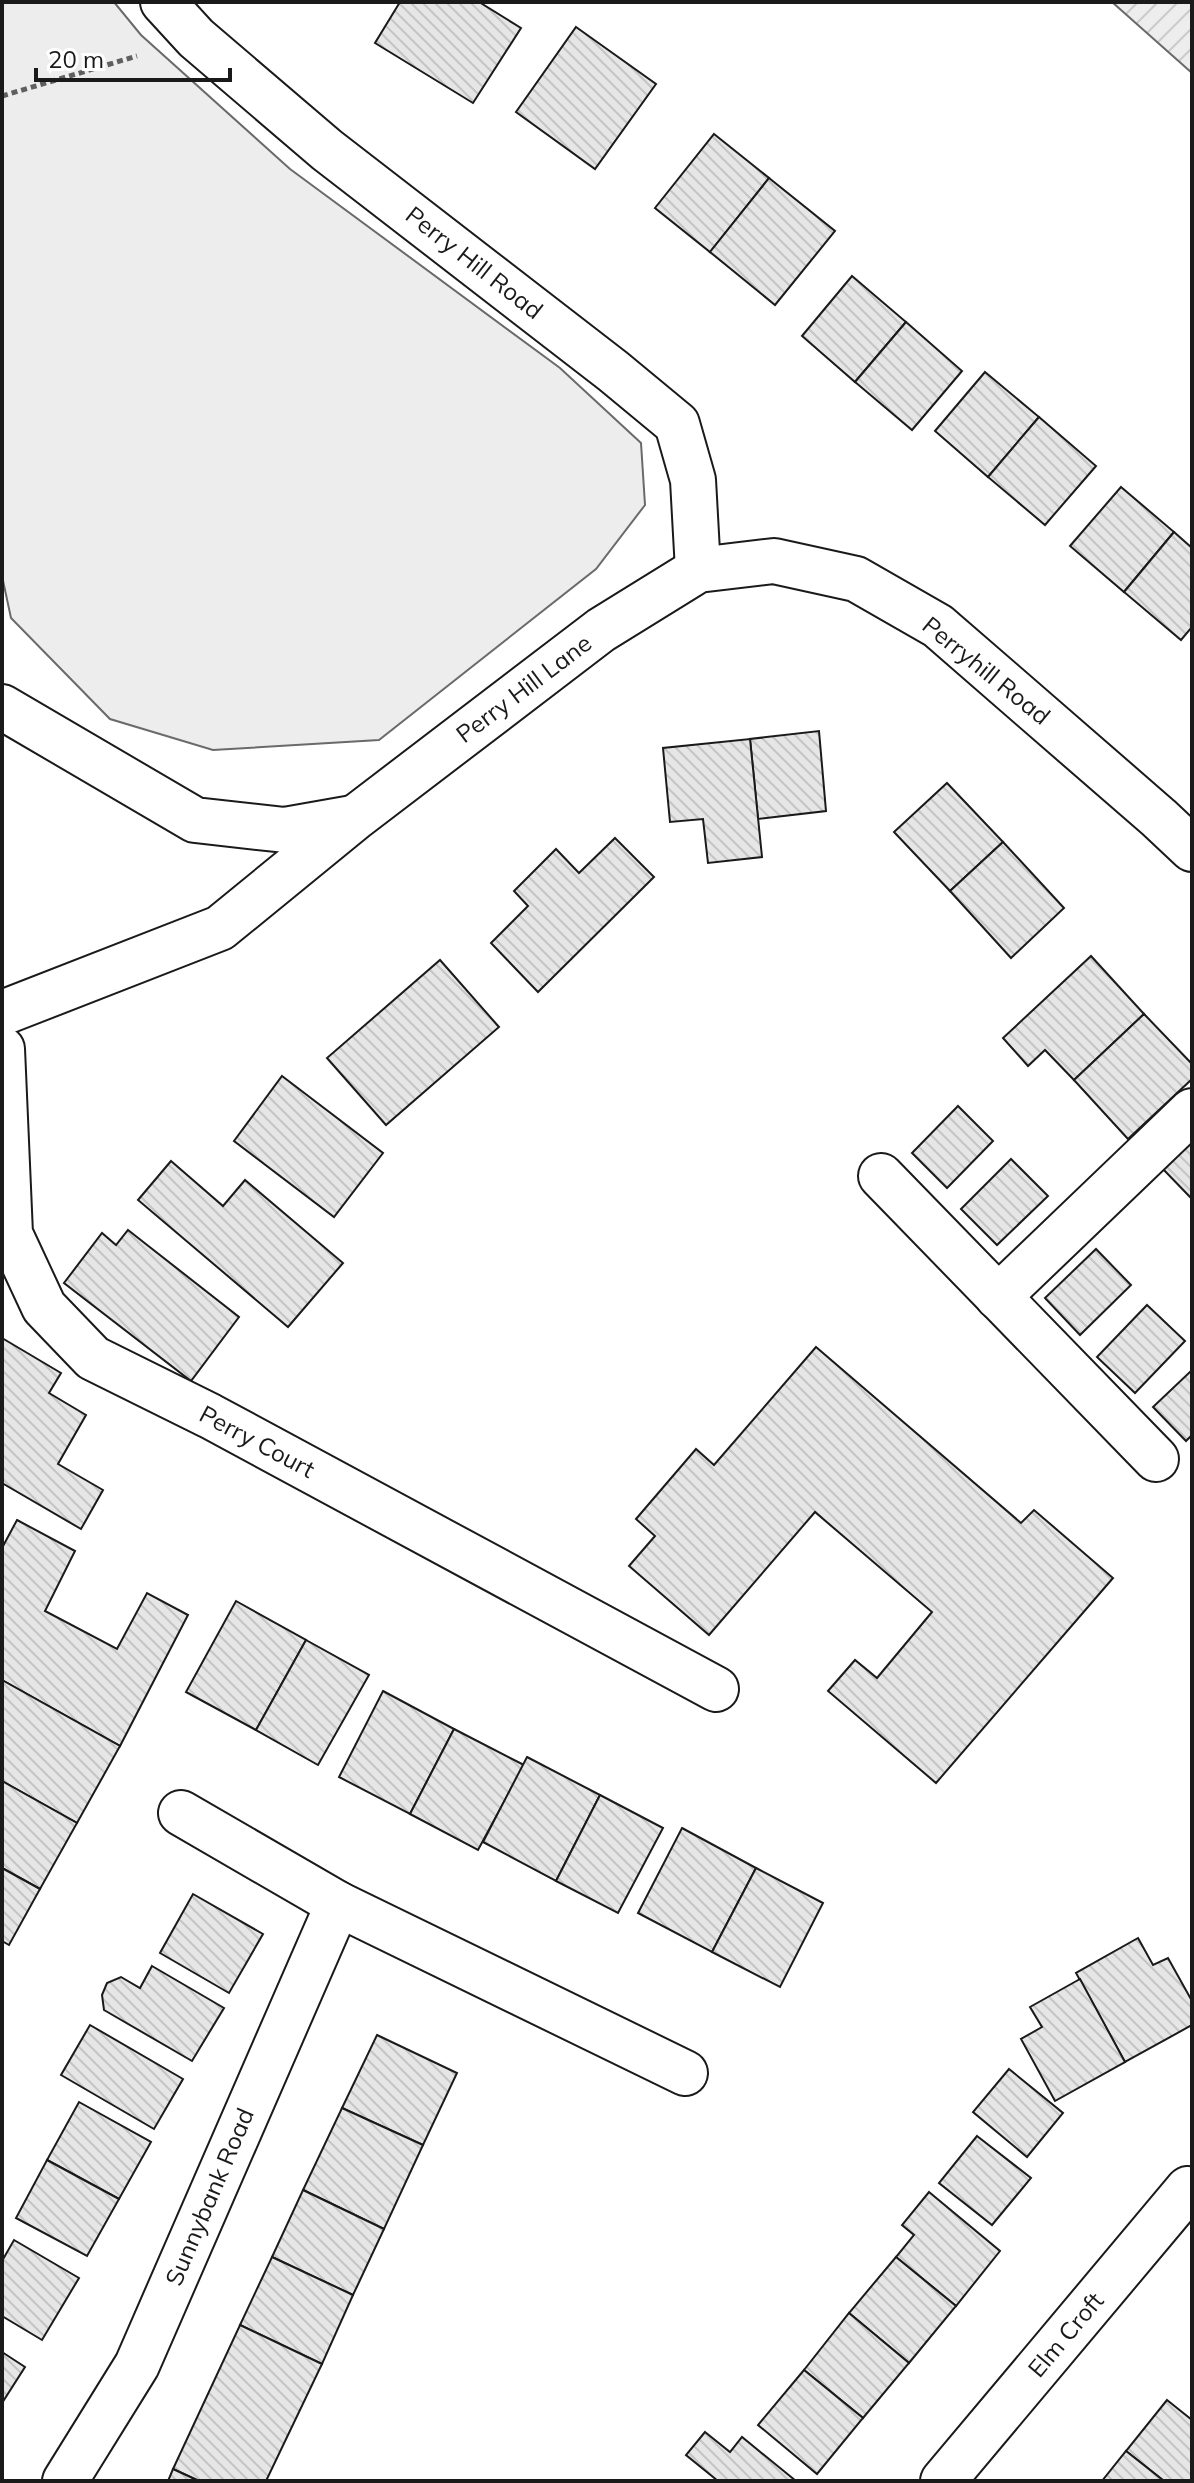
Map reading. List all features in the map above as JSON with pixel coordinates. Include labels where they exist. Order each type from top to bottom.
[{"type":"street","name":"Perry Hill Road","points":[[163,2],[196,38],[327,150],[677,424],[693,480],[698,570]]},
{"type":"street","name":"Perryhill Road","points":[[698,570],[774,561],[856,579],[938,626],[1192,849]]},
{"type":"street","name":"Perry Hill Lane","points":[[2,1013],[220,928],[356,817],[601,630],[698,570]]},
{"type":"street","name":"Perry Hill Lane","points":[[2,707],[195,820],[285,830],[356,817]]},
{"type":"street","name":"Perry Court","points":[[2,1049],[10,1234],[44,1307],[93,1358],[224,1424],[716,1689]]},
{"type":"street","points":[[998,1297],[1192,1111]]},
{"type":"street","points":[[881,1176],[1156,1459]]},
{"type":"street","points":[[181,1813],[338,1904],[685,2073]]},
{"type":"street","name":"Sunnybank Road","points":[[65,2481],[137,2365],[338,1904]]},
{"type":"street","name":"Elm Croft","points":[[943,2481],[1188,2189]]},
{"type":"path","points":[[2,96],[196,38]]},
{"type":"shaded area","points":[[2,2],[114,2],[141,35],[290,169],[560,368],[641,443],[645,505],[596,569],[379,740],[213,750],[110,719],[11,618],[2,576]]},
{"type":"shaded area","points":[[1112,2],[1192,2],[1192,73]]},
{"type":"building","points":[[400,2],[479,2],[521,28],[473,103],[375,43]]},
{"type":"building","points":[[576,27],[656,84],[595,169],[516,112]]},
{"type":"building","points":[[714,134],[769,178],[710,252],[655,208]]},
{"type":"building","points":[[769,178],[835,231],[775,305],[710,252]]},
{"type":"building","points":[[852,276],[906,322],[855,382],[802,336]]},
{"type":"building","points":[[906,322],[962,371],[912,430],[855,382]]},
{"type":"building","points":[[985,372],[1039,417],[988,477],[935,431]]},
{"type":"building","points":[[1039,417],[1096,466],[1045,525],[988,477]]},
{"type":"building","points":[[1121,487],[1174,532],[1124,592],[1070,546]]},
{"type":"building","points":[[1174,532],[1192,548],[1192,627],[1181,640],[1124,592]]},
{"type":"building","points":[[819,731],[826,811],[758,819],[750,739]]},
{"type":"building","points":[[750,739],[762,857],[708,863],[703,819],[670,822],[663,748]]},
{"type":"building","points":[[947,783],[1003,842],[950,891],[894,832]]},
{"type":"building","points":[[615,838],[654,877],[538,992],[491,943],[528,906],[514,891],[556,849],[579,873]]},
{"type":"building","points":[[1003,842],[1064,908],[1011,958],[950,891]]},
{"type":"building","points":[[1091,956],[1144,1014],[1074,1080],[1045,1050],[1028,1066],[1003,1038]]},
{"type":"building","points":[[440,960],[499,1027],[386,1125],[327,1058]]},
{"type":"building","points":[[1144,1014],[1192,1064],[1192,1079],[1128,1139],[1074,1080]]},
{"type":"building","points":[[282,1076],[383,1153],[334,1217],[234,1141]]},
{"type":"building","points":[[958,1106],[993,1141],[947,1188],[912,1153]]},
{"type":"building","points":[[1192,1136],[1192,1197],[1191,1198],[1161,1167]]},
{"type":"building","points":[[1011,1159],[1048,1196],[997,1245],[961,1209]]},
{"type":"building","points":[[171,1161],[223,1206],[245,1180],[343,1263],[288,1327],[138,1200]]},
{"type":"building","points":[[128,1230],[239,1317],[191,1381],[64,1283],[102,1233],[116,1245]]},
{"type":"building","points":[[1096,1249],[1131,1285],[1080,1335],[1045,1298]]},
{"type":"building","points":[[1147,1305],[1185,1341],[1135,1393],[1097,1357]]},
{"type":"building","points":[[2,1338],[61,1373],[49,1393],[86,1415],[58,1464],[103,1490],[81,1529],[2,1483]]},
{"type":"building","points":[[816,1347],[1021,1523],[1034,1510],[1113,1578],[936,1783],[828,1691],[855,1660],[877,1678],[932,1612],[815,1512],[709,1635],[629,1566],[655,1536],[636,1519],[696,1449],[714,1465]]},
{"type":"building","points":[[1192,1370],[1192,1435],[1186,1441],[1153,1407]]},
{"type":"building","points":[[17,1520],[75,1551],[45,1611],[117,1649],[147,1593],[188,1615],[120,1746],[2,1680],[2,1548]]},
{"type":"building","points":[[236,1601],[306,1640],[256,1730],[186,1692]]},
{"type":"building","points":[[306,1640],[369,1675],[318,1765],[256,1730]]},
{"type":"building","points":[[2,1680],[120,1746],[77,1823],[2,1781]]},
{"type":"building","points":[[383,1691],[454,1729],[410,1814],[339,1777]]},
{"type":"building","points":[[454,1729],[524,1765],[478,1850],[410,1814]]},
{"type":"building","points":[[527,1757],[600,1795],[556,1881],[483,1842]]},
{"type":"building","points":[[2,1781],[77,1823],[40,1889],[2,1868]]},
{"type":"building","points":[[600,1795],[663,1828],[618,1913],[556,1881]]},
{"type":"building","points":[[682,1828],[756,1868],[712,1952],[638,1913]]},
{"type":"building","points":[[2,1868],[40,1889],[9,1945],[2,1941]]},
{"type":"building","points":[[756,1868],[823,1903],[780,1987],[712,1952]]},
{"type":"building","points":[[193,1894],[263,1934],[229,1993],[160,1953]]},
{"type":"building","points":[[1138,1938],[1153,1965],[1168,1958],[1192,2001],[1192,2025],[1125,2062],[1076,1973]]},
{"type":"building","points":[[152,1966],[224,2008],[192,2061],[104,2010],[102,1995],[107,1983],[121,1977],[140,1988]]},
{"type":"building","points":[[1080,1979],[1125,2062],[1055,2101],[1021,2039],[1042,2027],[1030,2007]]},
{"type":"building","points":[[90,2025],[183,2079],[154,2129],[61,2075]]},
{"type":"building","points":[[377,2035],[457,2073],[423,2145],[342,2108]]},
{"type":"building","points":[[1009,2069],[1063,2113],[1027,2157],[973,2112]]},
{"type":"building","points":[[79,2102],[151,2142],[119,2199],[47,2160]]},
{"type":"building","points":[[342,2108],[423,2145],[384,2229],[303,2190]]},
{"type":"building","points":[[977,2136],[1031,2178],[992,2225],[939,2183]]},
{"type":"building","points":[[47,2160],[119,2199],[87,2256],[16,2218]]},
{"type":"building","points":[[303,2190],[384,2229],[353,2295],[272,2257]]},
{"type":"building","points":[[929,2192],[1000,2251],[956,2306],[896,2257],[914,2235],[902,2225]]},
{"type":"building","points":[[14,2240],[79,2278],[42,2340],[2,2316],[2,2261]]},
{"type":"building","points":[[272,2257],[353,2295],[322,2364],[240,2325]]},
{"type":"building","points":[[896,2257],[956,2306],[909,2363],[849,2313]]},
{"type":"building","points":[[849,2313],[909,2363],[863,2418],[804,2370]]},
{"type":"building","points":[[240,2325],[322,2364],[266,2481],[199,2481],[173,2469]]},
{"type":"building","points":[[2,2352],[25,2367],[2,2403]]},
{"type":"building","points":[[804,2370],[863,2418],[817,2474],[758,2425]]},
{"type":"building","points":[[1167,2400],[1192,2420],[1192,2481],[1164,2481],[1126,2451]]},
{"type":"building","points":[[705,2432],[730,2452],[742,2437],[796,2481],[718,2481],[686,2455]]},
{"type":"building","points":[[1126,2451],[1164,2481],[1102,2481]]},
{"type":"building","points":[[173,2469],[199,2481],[168,2481]]}]
